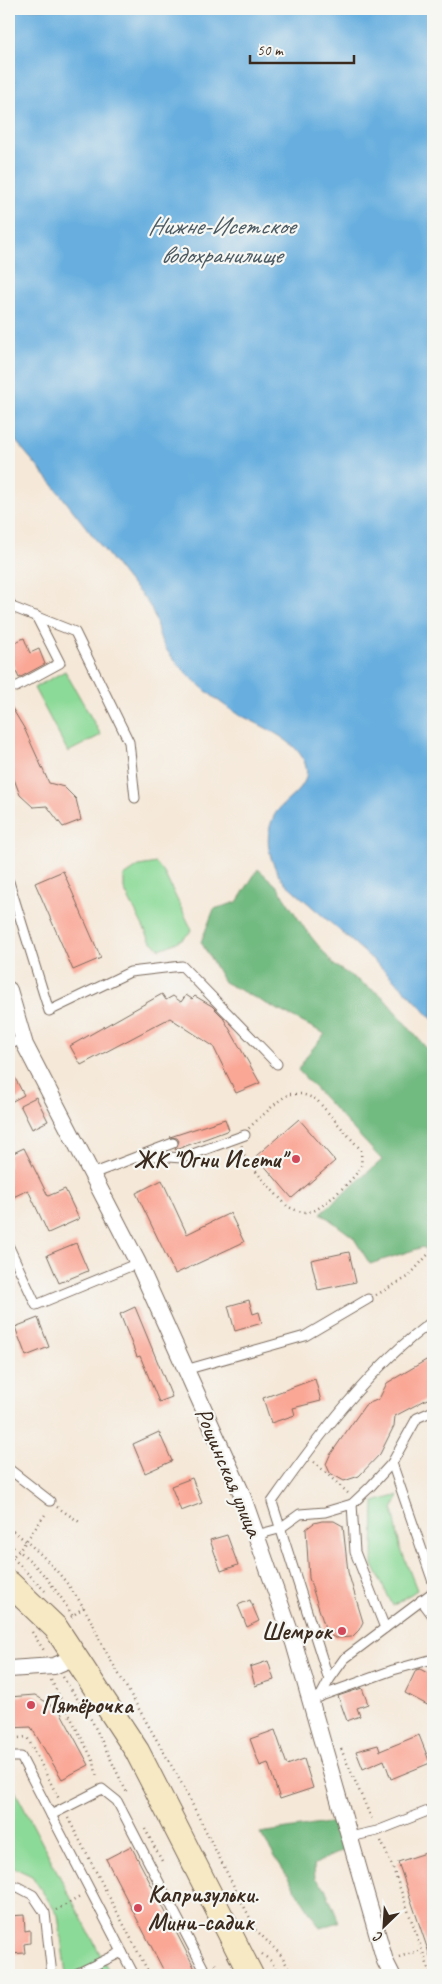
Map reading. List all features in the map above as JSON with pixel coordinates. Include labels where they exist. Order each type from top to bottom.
[{"type":"street","name":"Рощинская улица","points":[[9,990],[16,1041],[92,1174],[138,1263],[184,1370],[241,1492],[315,1698],[350,1837],[389,1968]]},
{"type":"street","points":[[9,1584],[56,1628],[60,1667],[137,1751],[251,1975]]},
{"type":"street","points":[[9,1669],[60,1667]]},
{"type":"lane","points":[[9,601],[12,607],[75,632],[129,742],[135,798]]},
{"type":"lane","points":[[9,684],[16,687],[60,663],[36,616]]},
{"type":"lane","points":[[9,882],[49,1011],[130,972],[182,966],[277,1064]]},
{"type":"lane","points":[[142,1155],[182,1158],[245,1135]]},
{"type":"lane","points":[[92,1174],[173,1143]]},
{"type":"lane","points":[[9,1247],[36,1306],[138,1263]]},
{"type":"lane","points":[[184,1370],[305,1336],[368,1299]]},
{"type":"lane","points":[[328,1680],[272,1502],[306,1454],[365,1384],[410,1338],[433,1321]]},
{"type":"lane","points":[[256,1535],[279,1529],[300,1514],[325,1512],[354,1502],[370,1488],[392,1463],[417,1418],[433,1411]]},
{"type":"lane","points":[[392,1463],[433,1582]]},
{"type":"lane","points":[[9,1469],[50,1500]]},
{"type":"lane","points":[[354,1502],[355,1552],[385,1628]]},
{"type":"lane","points":[[315,1698],[344,1659],[433,1592]]},
{"type":"lane","points":[[422,1600],[433,1616]]},
{"type":"lane","points":[[315,1698],[393,1670],[433,1659]]},
{"type":"lane","points":[[9,1757],[21,1757],[134,1975]]},
{"type":"lane","points":[[51,1815],[66,1812],[102,1788],[117,1801],[207,1975]]},
{"type":"lane","points":[[350,1837],[377,1832],[433,1809]]},
{"type":"lane","points":[[9,1888],[18,1887],[34,1895],[45,1913],[52,1975]]},
{"type":"lane","points":[[74,1975],[122,1952]]},
{"type":"path","points":[[290,1094],[302,1094],[316,1098],[361,1150],[361,1166],[353,1178],[316,1210],[296,1211],[287,1206],[247,1160],[242,1148],[242,1140],[245,1135],[252,1124],[283,1098],[290,1094]]},
{"type":"path","points":[[368,1299],[408,1277],[433,1249]]},
{"type":"path","points":[[306,1454],[354,1502]]},
{"type":"path","points":[[47,1594],[43,1586],[12,1557],[19,1551],[25,1540],[53,1505],[80,1523]]},
{"type":"path","points":[[9,1528],[56,1569],[84,1607],[101,1643],[182,1784],[256,1930],[282,1956],[290,1975]]},
{"type":"path","points":[[68,1619],[84,1607]]},
{"type":"path","points":[[28,1627],[60,1667],[92,1722],[131,1801]]},
{"type":"path","points":[[60,1667],[94,1762],[98,1779]]},
{"type":"path","points":[[9,1739],[27,1737],[150,1975]]},
{"type":"path","points":[[341,1748],[391,1863],[431,1975]]},
{"type":"path","points":[[144,1826],[166,1868]]},
{"type":"path","points":[[51,1912],[103,1885]]},
{"type":"path","points":[[389,1968],[422,1950]]},
{"type":"path","points":[[213,1961],[223,1975]]},
{"type":"green space","points":[[65,671],[101,735],[68,752],[34,688]]},
{"type":"green space","points":[[156,863],[164,873],[192,930],[173,944],[160,949],[150,940],[124,889],[124,876],[139,866]]},
{"type":"green space","points":[[258,869],[277,886],[305,929],[334,965],[382,996],[433,1056],[433,1258],[423,1247],[370,1264],[353,1237],[321,1213],[382,1160],[298,1070],[308,1054],[325,1034],[224,982],[201,942],[214,909],[237,902]]},
{"type":"green space","points":[[399,1495],[393,1509],[400,1547],[417,1590],[393,1606],[373,1565],[374,1502]]},
{"type":"green space","points":[[9,1787],[13,1787],[111,1975],[66,1975],[58,1915],[32,1876],[15,1868],[9,1868]]},
{"type":"green space","points":[[335,1822],[344,1850],[314,1865],[315,1878],[325,1888],[339,1922],[320,1928],[260,1833]]},
{"type":"water","name":"Нижне-Исетское водохранилище","points":[[9,9],[433,9],[433,1020],[397,983],[282,880],[277,872],[269,849],[269,833],[274,816],[278,810],[295,794],[304,782],[306,767],[302,757],[285,740],[221,703],[173,659],[161,640],[153,612],[146,601],[9,433]]},
{"type":"building","points":[[24,638],[30,653],[39,649],[45,664],[19,678],[9,656],[9,645]]},
{"type":"building","points":[[9,703],[24,728],[49,783],[64,787],[76,799],[81,820],[63,827],[47,806],[33,807],[20,795],[9,766]]},
{"type":"building","points":[[63,871],[101,958],[73,970],[35,883]]},
{"type":"building","points":[[162,994],[166,1000],[173,996],[181,1002],[186,995],[192,999],[195,996],[212,1006],[222,1016],[260,1083],[236,1093],[213,1046],[170,1018],[81,1065],[70,1046]]},
{"type":"building","points":[[9,1067],[24,1095],[9,1103]]},
{"type":"building","points":[[36,1097],[48,1121],[32,1129],[20,1105]]},
{"type":"building","points":[[225,1119],[229,1130],[175,1150],[179,1141],[177,1138],[170,1137]]},
{"type":"building","name":"ЖК \"Огни Исети\"","points":[[299,1119],[335,1161],[292,1198],[256,1156]]},
{"type":"building","points":[[24,1148],[48,1196],[65,1189],[79,1219],[48,1233],[28,1190],[9,1199],[9,1155]]},
{"type":"building","points":[[162,1180],[187,1234],[230,1213],[244,1242],[175,1274],[136,1193]]},
{"type":"building","points":[[76,1243],[88,1271],[59,1283],[47,1255]]},
{"type":"building","points":[[349,1252],[356,1282],[318,1290],[311,1260]]},
{"type":"building","points":[[249,1300],[253,1314],[259,1312],[262,1323],[235,1331],[228,1306]]},
{"type":"building","points":[[135,1307],[172,1397],[159,1402],[140,1356],[137,1357],[120,1314]]},
{"type":"building","points":[[38,1318],[49,1347],[26,1356],[15,1327]]},
{"type":"building","points":[[433,1356],[433,1396],[395,1416],[394,1426],[380,1454],[359,1476],[344,1481],[330,1473],[326,1464],[330,1455],[365,1405],[379,1399],[387,1383]]},
{"type":"building","points":[[315,1379],[321,1401],[293,1408],[295,1415],[271,1423],[263,1398]]},
{"type":"building","points":[[159,1432],[172,1461],[145,1473],[133,1444]]},
{"type":"building","points":[[192,1478],[202,1503],[181,1511],[171,1486]]},
{"type":"building","points":[[334,1521],[343,1526],[348,1572],[363,1622],[359,1630],[352,1637],[336,1638],[327,1634],[309,1578],[306,1529],[314,1523]]},
{"type":"building","points":[[227,1535],[238,1565],[221,1571],[210,1540]]},
{"type":"building","points":[[250,1600],[259,1621],[247,1627],[238,1605]]},
{"type":"building","points":[[268,1661],[274,1680],[255,1686],[250,1667]]},
{"type":"building","points":[[420,1669],[433,1676],[433,1708],[405,1693],[416,1670]]},
{"type":"building","points":[[362,1688],[368,1704],[357,1708],[360,1716],[347,1721],[338,1696]]},
{"type":"building","points":[[35,1695],[60,1711],[89,1765],[62,1779],[31,1727],[9,1728],[9,1697]]},
{"type":"building","points":[[275,1730],[287,1765],[304,1759],[313,1788],[280,1799],[268,1763],[260,1766],[250,1739]]},
{"type":"building","points":[[419,1735],[430,1763],[391,1779],[384,1760],[363,1769],[356,1751],[378,1745],[380,1751]]},
{"type":"building","points":[[131,1846],[198,1975],[166,1975],[106,1859]]},
{"type":"building","points":[[429,1852],[433,1865],[433,1959],[431,1959],[398,1862]]},
{"type":"building","points":[[24,1915],[25,1931],[30,1930],[30,1943],[24,1944],[25,1953],[9,1954],[9,1916]]},
{"type":"place","name":"ЖК \"Огни Исети\"","points":[[296,1159]]},
{"type":"place","name":"Шемрок","points":[[342,1631]]},
{"type":"place","name":"Пятёрочка","points":[[31,1705]]},
{"type":"place","name":"Капризульки. Мини-садик","points":[[138,1908]]}]
